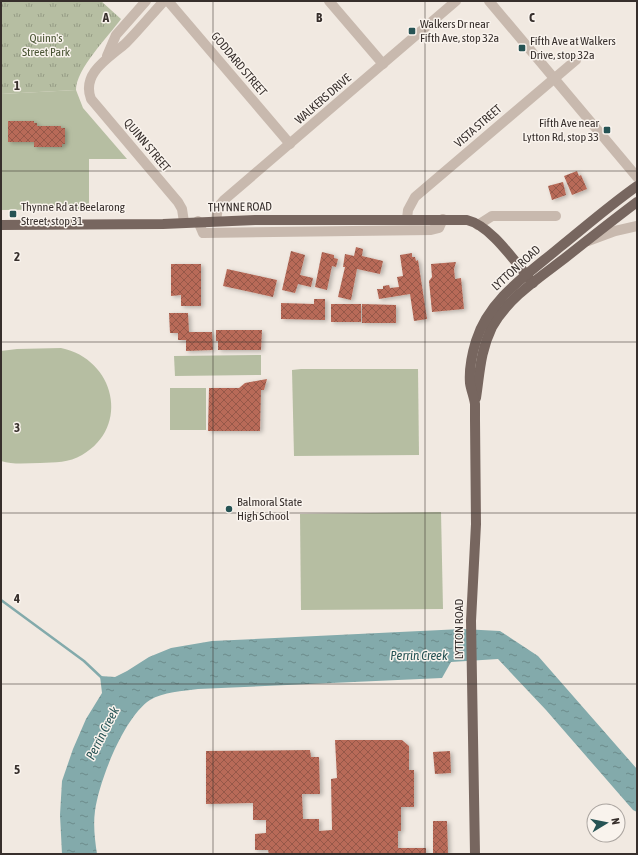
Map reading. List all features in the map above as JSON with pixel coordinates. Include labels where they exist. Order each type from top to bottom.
[{"type":"main road","name":"LYTTON ROAD","points":[[475,404],[470,383],[471,369],[476,341],[490,312],[497,303],[526,275],[606,208],[637,186]]},
{"type":"main road","name":"LYTTON ROAD","points":[[475,854],[471,621],[476,524],[475,404],[480,361],[483,349],[493,327],[512,302],[533,283],[637,202]]},
{"type":"main road","name":"THYNNE ROAD","points":[[1,225],[115,225],[198,221],[407,219],[467,220],[478,225],[493,236],[533,283]]},
{"type":"street","points":[[106,58],[116,35],[146,1]]},
{"type":"street","points":[[106,58],[126,43],[164,1]]},
{"type":"street","name":"GODDARD STREET","points":[[168,1],[290,144]]},
{"type":"street","points":[[329,1],[383,64]]},
{"type":"street","name":"WALKERS DRIVE","points":[[216,221],[218,207],[224,200],[456,1]]},
{"type":"street","points":[[489,1],[637,177]]},
{"type":"street","name":"QUINN STREET","points":[[106,58],[92,76],[88,86],[88,92],[91,99],[178,202],[182,209],[184,222]]},
{"type":"street","name":"VISTA STREET","points":[[407,219],[408,210],[415,197],[576,60]]},
{"type":"street","points":[[478,225],[492,216],[556,216]]},
{"type":"street","points":[[198,221],[204,233],[431,230],[439,228],[443,219]]},
{"type":"street","points":[[585,242],[615,231],[637,226]]},
{"type":"green space","name":"Quinn's Street Park","points":[[1,1],[101,1],[121,19],[87,63],[77,82],[76,90],[1,94]]},
{"type":"green space","points":[[76,90],[83,108],[127,159],[89,159],[89,209],[1,210],[1,94]]},
{"type":"green space","points":[[61,348],[79,355],[94,365],[104,379],[110,395],[111,412],[107,428],[97,443],[77,458],[56,462],[11,463],[1,461],[1,351]]},
{"type":"green space","points":[[261,355],[261,375],[175,376],[174,356]]},
{"type":"green space","points":[[418,369],[419,455],[294,456],[292,370]]},
{"type":"green space","points":[[170,388],[206,388],[206,430],[170,430]]},
{"type":"green space","points":[[441,512],[443,609],[301,610],[300,514]]},
{"type":"water","name":"Perrin Creek","points":[[462,629],[500,631],[538,656],[637,769],[637,812],[633,810],[546,710],[498,659],[451,662],[442,678],[198,689],[173,692],[155,697],[140,708],[131,720],[107,767],[97,798],[94,816],[97,854],[62,854],[60,815],[62,781],[73,749],[86,719],[102,693],[100,676],[115,677],[149,657],[171,648],[212,641]]},
{"type":"building","points":[[8,121],[34,121],[34,123],[37,123],[37,126],[61,126],[61,128],[65,128],[65,144],[62,144],[62,147],[34,147],[34,142],[8,142]]},
{"type":"building","points":[[577,171],[579,176],[581,175],[587,189],[572,195],[564,176]]},
{"type":"building","points":[[563,182],[566,195],[552,200],[548,186]]},
{"type":"building","points":[[356,247],[363,249],[362,256],[383,261],[380,274],[357,269],[351,300],[338,297],[345,267],[343,267],[345,254],[354,256]]},
{"type":"building","points":[[291,251],[305,255],[300,275],[313,278],[311,287],[298,284],[295,293],[282,290]]},
{"type":"building","points":[[322,252],[334,255],[334,258],[338,259],[336,267],[332,266],[327,290],[315,287]]},
{"type":"building","points":[[412,253],[412,257],[415,257],[416,261],[418,260],[427,319],[414,321],[410,294],[379,299],[377,289],[383,289],[383,286],[389,285],[390,288],[399,287],[397,277],[403,276],[400,255]]},
{"type":"building","points":[[456,262],[454,269],[455,279],[461,278],[464,309],[432,312],[429,281],[432,277],[431,264]]},
{"type":"building","points":[[171,264],[201,264],[201,306],[181,306],[181,295],[171,296]]},
{"type":"building","points":[[227,269],[277,280],[273,297],[223,286]]},
{"type":"building","points":[[314,299],[325,299],[325,320],[281,319],[281,303],[314,304]]},
{"type":"building","points":[[331,304],[361,304],[361,322],[331,322]]},
{"type":"building","points":[[362,304],[396,305],[396,323],[362,323]]},
{"type":"building","points":[[169,313],[188,313],[189,332],[212,332],[213,350],[186,351],[186,340],[178,340],[178,333],[170,333]]},
{"type":"building","points":[[216,330],[262,330],[261,350],[218,350]]},
{"type":"building","points":[[267,379],[264,390],[261,390],[260,431],[208,431],[209,388],[239,388],[245,383]]},
{"type":"building","points":[[335,740],[402,740],[409,746],[409,770],[414,770],[414,807],[401,807],[401,831],[398,831],[398,848],[426,848],[426,854],[269,854],[268,850],[255,850],[255,834],[266,833],[266,820],[253,820],[253,803],[206,804],[206,751],[310,750],[311,757],[319,757],[320,794],[302,794],[303,819],[319,819],[319,831],[332,830],[331,779],[337,778]]},
{"type":"building","points":[[450,751],[451,773],[435,774],[433,752]]},
{"type":"building","points":[[433,821],[447,821],[448,854],[433,854]]},
{"type":"waterway","points":[[1,600],[84,661],[102,678]]},
{"type":"place","name":"Walkers Dr near Fifth Ave, stop 32a","points":[[412,31]]},
{"type":"place","name":"Fifth Ave at Walkers Drive, stop 32a","points":[[522,48]]},
{"type":"place","name":"Fifth Ave near Lytton Rd, stop 33","points":[[607,130]]},
{"type":"place","name":"Thynne Rd at Beelarong Street, stop 31","points":[[13,214]]},
{"type":"place","name":"Balmoral State High School","points":[[229,509]]}]
